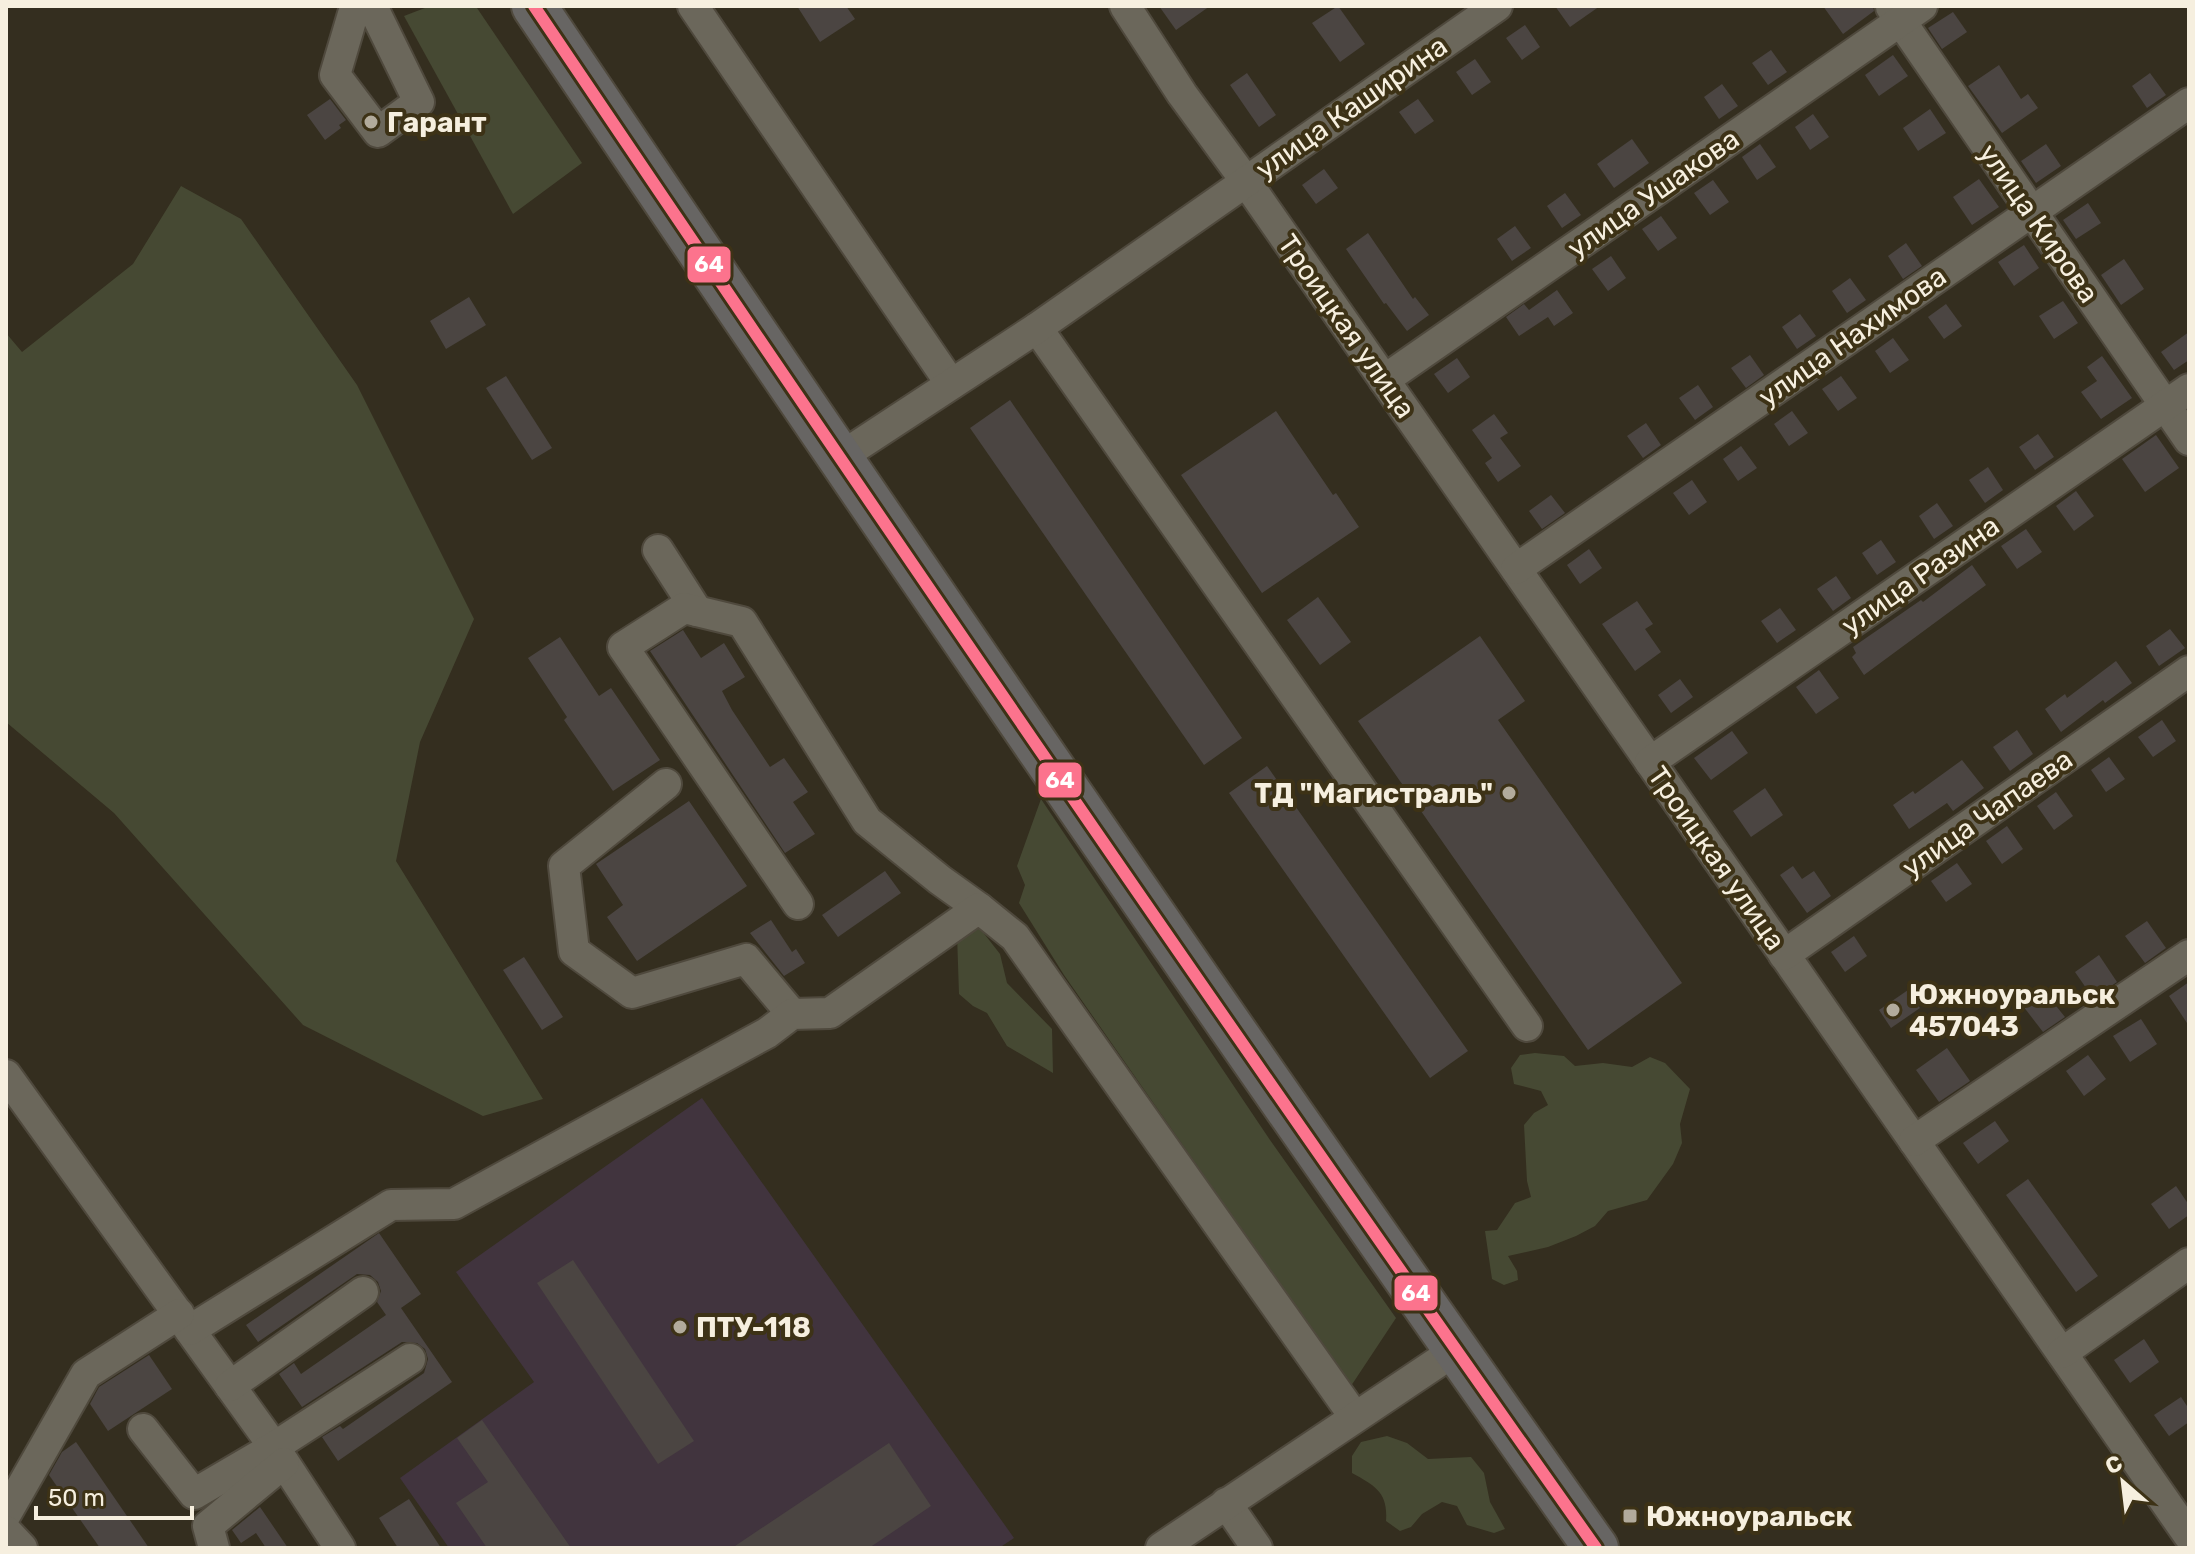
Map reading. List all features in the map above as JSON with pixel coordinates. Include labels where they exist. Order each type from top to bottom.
[{"type":"highway","points":[[534,6],[839,458],[1596,1548]]},
{"type":"street","points":[[693,6],[951,384]]},
{"type":"street","name":"Троицкая улица","points":[[1125,6],[1182,94],[1245,180],[2189,1536]]},
{"type":"street","name":"улица Каширина","points":[[839,458],[1037,328],[1497,6]]},
{"type":"street","name":"улица Кирова","points":[[1904,11],[2031,211],[2177,397],[2189,440]]},
{"type":"street","name":"улица Ушакова","points":[[1384,380],[1904,11]]},
{"type":"street","name":"улица Нахимова","points":[[1516,569],[2189,103]]},
{"type":"street","points":[[1037,328],[1527,1026]]},
{"type":"street","name":"улица Разина","points":[[1650,762],[2177,397]]},
{"type":"street","points":[[658,550],[697,611]]},
{"type":"street","points":[[798,904],[623,647],[684,608],[742,622],[867,821],[1015,937],[1354,1416]]},
{"type":"street","name":"улица Чапаева","points":[[1784,955],[2189,671]]},
{"type":"street","points":[[666,784],[564,866],[574,951],[632,993],[746,959],[792,1014]]},
{"type":"street","points":[[6,1514],[86,1374],[391,1205],[454,1204],[767,1033],[792,1014],[830,1013],[979,908]]},
{"type":"street","points":[[1914,1141],[2189,955]]},
{"type":"street","points":[[6,1075],[279,1455],[340,1548]]},
{"type":"street","points":[[2062,1353],[2189,1263]]},
{"type":"street","points":[[230,1386],[363,1292]]},
{"type":"street","points":[[1161,1548],[1456,1350]]},
{"type":"street","points":[[214,1548],[208,1526],[279,1455],[410,1359]]},
{"type":"street","points":[[143,1429],[194,1494],[279,1455]]},
{"type":"street","points":[[1226,1503],[1257,1548]]},
{"type":"street","points":[[6,1531],[22,1548]]},
{"type":"shaded area","name":"ПТУ-118","points":[[702,1098],[1014,1538],[999,1548],[449,1548],[400,1478],[534,1382],[456,1272]]},
{"type":"green space","points":[[430,6],[477,8],[582,163],[513,214],[404,16]]},
{"type":"green space","points":[[181,186],[241,219],[357,385],[474,619],[420,742],[396,861],[543,1099],[483,1116],[303,1025],[114,813],[6,722],[6,333],[22,352],[133,264]]},
{"type":"green space","points":[[1041,799],[1270,1140],[1396,1318],[1351,1386],[1064,975],[1019,903],[1025,885],[1017,866]]},
{"type":"green space","points":[[979,927],[1000,954],[1007,983],[1052,1029],[1053,1073],[1007,1046],[987,1013],[959,994],[957,934]]},
{"type":"green space","points":[[1520,1055],[1564,1056],[1575,1066],[1603,1063],[1632,1067],[1650,1057],[1665,1063],[1690,1089],[1680,1124],[1682,1143],[1673,1164],[1647,1200],[1608,1211],[1595,1226],[1576,1236],[1548,1247],[1508,1256],[1517,1271],[1518,1280],[1504,1285],[1492,1279],[1485,1231],[1497,1230],[1515,1203],[1531,1197],[1527,1181],[1524,1125],[1534,1113],[1548,1105],[1541,1091],[1514,1084],[1511,1068]]},
{"type":"green space","points":[[1387,1436],[1407,1443],[1428,1459],[1471,1457],[1484,1473],[1490,1502],[1505,1529],[1494,1533],[1467,1525],[1457,1506],[1442,1502],[1422,1514],[1411,1527],[1400,1531],[1386,1521],[1385,1504],[1379,1491],[1352,1473],[1352,1456],[1361,1442]]},
{"type":"building","points":[[797,6],[846,6],[855,19],[820,42]]},
{"type":"building","points":[[1159,6],[1210,6],[1176,30]]},
{"type":"building","points":[[1338,6],[1365,44],[1340,62],[1312,23]]},
{"type":"building","points":[[1555,6],[1600,6],[1570,27]]},
{"type":"building","points":[[1823,6],[1873,6],[1874,11],[1843,34]]},
{"type":"building","points":[[1953,12],[1967,32],[1942,49],[1928,28]]},
{"type":"building","points":[[1525,25],[1540,47],[1522,60],[1506,38]]},
{"type":"building","points":[[1771,50],[1787,72],[1768,85],[1752,63]]},
{"type":"building","points":[[1893,55],[1908,76],[1879,96],[1865,75]]},
{"type":"building","points":[[1475,59],[1491,82],[1472,95],[1456,72]]},
{"type":"building","points":[[1999,65],[2021,99],[2028,94],[2038,108],[2002,133],[1968,86]]},
{"type":"building","points":[[1247,73],[1276,115],[1259,127],[1230,85]]},
{"type":"building","points":[[2150,73],[2166,95],[2147,108],[2132,86]]},
{"type":"building","points":[[1722,84],[1738,106],[1719,119],[1704,97]]},
{"type":"building","points":[[330,99],[346,120],[325,140],[307,115]]},
{"type":"building","points":[[1418,99],[1434,121],[1415,134],[1399,112]]},
{"type":"building","points":[[1930,109],[1946,133],[1918,151],[1903,128]]},
{"type":"building","points":[[1813,114],[1829,137],[1810,150],[1795,127]]},
{"type":"building","points":[[1632,139],[1649,163],[1614,188],[1597,164]]},
{"type":"building","points":[[1760,144],[1776,167],[1757,180],[1742,157]]},
{"type":"building","points":[[2046,144],[2061,166],[2036,183],[2021,161]]},
{"type":"building","points":[[1324,169],[1338,188],[1316,204],[1302,185]]},
{"type":"building","points":[[1979,179],[1999,207],[1972,225],[1953,197]]},
{"type":"building","points":[[1713,180],[1729,202],[1710,215],[1694,193]]},
{"type":"building","points":[[1565,193],[1581,215],[1562,228],[1547,206]]},
{"type":"building","points":[[2088,203],[2101,223],[2076,239],[2063,220]]},
{"type":"building","points":[[1661,216],[1677,238],[1658,251],[1642,229]]},
{"type":"building","points":[[1515,226],[1531,248],[1512,261],[1497,239]]},
{"type":"building","points":[[1368,233],[1413,299],[1415,297],[1429,315],[1407,331],[1346,249]]},
{"type":"building","points":[[1906,243],[1922,266],[1903,279],[1888,256]]},
{"type":"building","points":[[2024,245],[2039,268],[2014,286],[1998,262]]},
{"type":"building","points":[[1611,256],[1626,278],[1608,291],[1592,269]]},
{"type":"building","points":[[2124,259],[2144,289],[2121,305],[2101,275]]},
{"type":"building","points":[[1850,278],[1866,300],[1847,313],[1832,291]]},
{"type":"building","points":[[1557,290],[1573,313],[1554,326],[1548,317],[1519,336],[1506,317],[1524,304],[1529,310]]},
{"type":"building","points":[[469,297],[486,325],[446,349],[430,321]]},
{"type":"building","points":[[2063,301],[2078,323],[2054,339],[2039,316]]},
{"type":"building","points":[[1946,304],[1962,326],[1944,339],[1928,317]]},
{"type":"building","points":[[1800,314],[1816,336],[1797,349],[1782,327]]},
{"type":"building","points":[[2189,332],[2189,360],[2174,370],[2161,352]]},
{"type":"building","points":[[1893,338],[1909,360],[1890,373],[1875,351]]},
{"type":"building","points":[[1750,355],[1764,375],[1746,388],[1731,368]]},
{"type":"building","points":[[2102,356],[2132,398],[2101,419],[2081,392],[2097,381],[2087,367]]},
{"type":"building","points":[[1457,358],[1470,377],[1448,393],[1434,374]]},
{"type":"building","points":[[506,376],[552,448],[532,460],[486,388]]},
{"type":"building","points":[[1841,376],[1857,398],[1838,411],[1822,389]]},
{"type":"building","points":[[1698,385],[1713,407],[1695,420],[1679,398]]},
{"type":"building","points":[[1010,400],[1242,738],[1204,765],[970,428]]},
{"type":"building","points":[[1276,411],[1333,495],[1336,493],[1359,527],[1262,593],[1181,475]]},
{"type":"building","points":[[1792,411],[1808,433],[1789,446],[1774,424]]},
{"type":"building","points":[[1494,414],[1508,433],[1500,438],[1521,466],[1498,482],[1485,463],[1492,458],[1472,430]]},
{"type":"building","points":[[1646,423],[1661,445],[1643,458],[1627,436]]},
{"type":"building","points":[[2038,434],[2054,457],[2035,470],[2019,447]]},
{"type":"building","points":[[2156,435],[2179,468],[2145,492],[2122,459]]},
{"type":"building","points":[[1741,446],[1757,468],[1738,481],[1723,459]]},
{"type":"building","points":[[1988,467],[2003,490],[1985,503],[1969,480]]},
{"type":"building","points":[[1692,480],[1707,502],[1689,515],[1673,493]]},
{"type":"building","points":[[2076,491],[2094,516],[2074,531],[2056,506]]},
{"type":"building","points":[[1551,495],[1565,513],[1542,529],[1529,511]]},
{"type":"building","points":[[1937,503],[1953,526],[1934,539],[1919,516]]},
{"type":"building","points":[[2026,529],[2042,552],[2017,569],[2001,546]]},
{"type":"building","points":[[1881,540],[1896,562],[1877,575],[1862,553]]},
{"type":"building","points":[[1589,549],[1602,568],[1580,584],[1567,565]]},
{"type":"building","points":[[1972,565],[1986,585],[1864,675],[1852,657],[1856,653],[1853,647],[1921,600],[1923,602]]},
{"type":"building","points":[[1836,576],[1851,598],[1833,611],[1817,589]]},
{"type":"building","points":[[1318,597],[1351,642],[1320,665],[1287,620]]},
{"type":"building","points":[[1637,601],[1653,624],[1645,629],[1661,652],[1635,671],[1602,624]]},
{"type":"building","points":[[1780,608],[1796,630],[1777,643],[1761,621]]},
{"type":"building","points":[[2170,629],[2185,648],[2159,666],[2146,646]]},
{"type":"building","points":[[683,630],[701,658],[724,643],[745,677],[722,691],[732,710],[770,767],[784,758],[808,792],[793,802],[815,834],[785,853],[650,651]]},
{"type":"building","points":[[1480,636],[1525,701],[1498,720],[1682,983],[1588,1050],[1358,721]]},
{"type":"building","points":[[560,637],[599,696],[611,688],[660,760],[613,791],[564,720],[567,717],[528,658]]},
{"type":"building","points":[[2116,661],[2132,683],[2105,703],[2103,700],[2061,732],[2045,709],[2065,694],[2067,698]]},
{"type":"building","points":[[1819,670],[1839,698],[1816,714],[1796,687]]},
{"type":"building","points":[[1680,679],[1693,697],[1671,713],[1658,695]]},
{"type":"building","points":[[2162,720],[2176,741],[2153,757],[2138,737]]},
{"type":"building","points":[[2017,730],[2033,754],[2010,771],[1993,747]]},
{"type":"building","points":[[1732,731],[1748,753],[1711,780],[1694,758]]},
{"type":"building","points":[[2109,757],[2125,779],[2106,792],[2091,770]]},
{"type":"building","points":[[1962,760],[1984,788],[1953,811],[1947,803],[1909,829],[1893,805],[1913,791],[1915,794]]},
{"type":"building","points":[[1267,766],[1468,1051],[1430,1078],[1229,793]]},
{"type":"building","points":[[1765,788],[1783,815],[1751,837],[1733,811]]},
{"type":"building","points":[[2056,792],[2073,816],[2054,830],[2037,806]]},
{"type":"building","points":[[689,801],[747,886],[637,961],[607,917],[623,905],[596,864]]},
{"type":"building","points":[[2007,826],[2023,849],[2002,864],[1986,841]]},
{"type":"building","points":[[1957,863],[1972,884],[1946,902],[1931,881]]},
{"type":"building","points":[[1793,866],[1802,879],[1814,871],[1831,896],[1807,913],[1780,875]]},
{"type":"building","points":[[885,871],[901,893],[838,937],[822,915]]},
{"type":"building","points":[[771,920],[792,952],[796,949],[805,963],[784,976],[750,933]]},
{"type":"building","points":[[2147,921],[2166,948],[2145,963],[2125,936]]},
{"type":"building","points":[[1854,936],[1867,956],[1845,972],[1831,952]]},
{"type":"building","points":[[2099,955],[2117,982],[2093,998],[2075,972]]},
{"type":"building","points":[[524,957],[563,1017],[542,1030],[503,970]]},
{"type":"building","points":[[2189,982],[2189,1026],[2169,996]]},
{"type":"building","points":[[1908,990],[1920,1008],[1891,1028],[1879,1010]]},
{"type":"building","points":[[2044,991],[2065,1017],[2043,1032],[2023,1006]]},
{"type":"building","points":[[2141,1019],[2157,1044],[2130,1062],[2113,1036]]},
{"type":"building","points":[[1947,1048],[1970,1081],[1939,1102],[1916,1070]]},
{"type":"building","points":[[2088,1055],[2106,1079],[2084,1096],[2066,1071]]},
{"type":"building","points":[[1995,1121],[2009,1141],[1978,1164],[1963,1143]]},
{"type":"building","points":[[2028,1179],[2098,1276],[2076,1292],[2006,1195]]},
{"type":"building","points":[[2176,1186],[2189,1205],[2189,1215],[2169,1229],[2151,1204]]},
{"type":"building","points":[[379,1233],[421,1294],[401,1308],[452,1382],[338,1461],[322,1437],[340,1426],[343,1429],[424,1373],[428,1359],[425,1349],[417,1343],[402,1342],[302,1407],[279,1374],[294,1363],[301,1374],[386,1315],[377,1302],[381,1291],[378,1282],[370,1275],[357,1274],[258,1342],[246,1325]]},
{"type":"building","points":[[573,1260],[694,1441],[658,1464],[537,1283]]},
{"type":"building","points":[[2144,1339],[2159,1362],[2130,1383],[2114,1360]]},
{"type":"building","points":[[149,1355],[172,1389],[108,1431],[90,1404],[99,1387]]},
{"type":"building","points":[[2181,1397],[2189,1409],[2189,1422],[2169,1436],[2154,1415]]},
{"type":"building","points":[[482,1420],[571,1548],[487,1548],[456,1503],[488,1482],[457,1438]]},
{"type":"building","points":[[76,1442],[149,1548],[100,1548],[49,1475],[62,1452]]},
{"type":"building","points":[[889,1443],[931,1506],[869,1548],[732,1548]]},
{"type":"building","points":[[409,1499],[441,1548],[398,1548],[379,1518]]},
{"type":"building","points":[[260,1507],[288,1548],[266,1548],[256,1533],[241,1543],[232,1530]]},
{"type":"transit line","name":"64","points":[[534,6],[1060,780],[1596,1548]]},
{"type":"place","name":"Гарант","points":[[371,122]]},
{"type":"place","name":"ТД \"Магистраль\"","points":[[1509,793]]},
{"type":"place","name":"Южноуральск 457043","points":[[1893,1010]]},
{"type":"place","name":"ПТУ-118","points":[[680,1327]]},
{"type":"place","name":"Южноуральск","points":[[1630,1516]]}]
